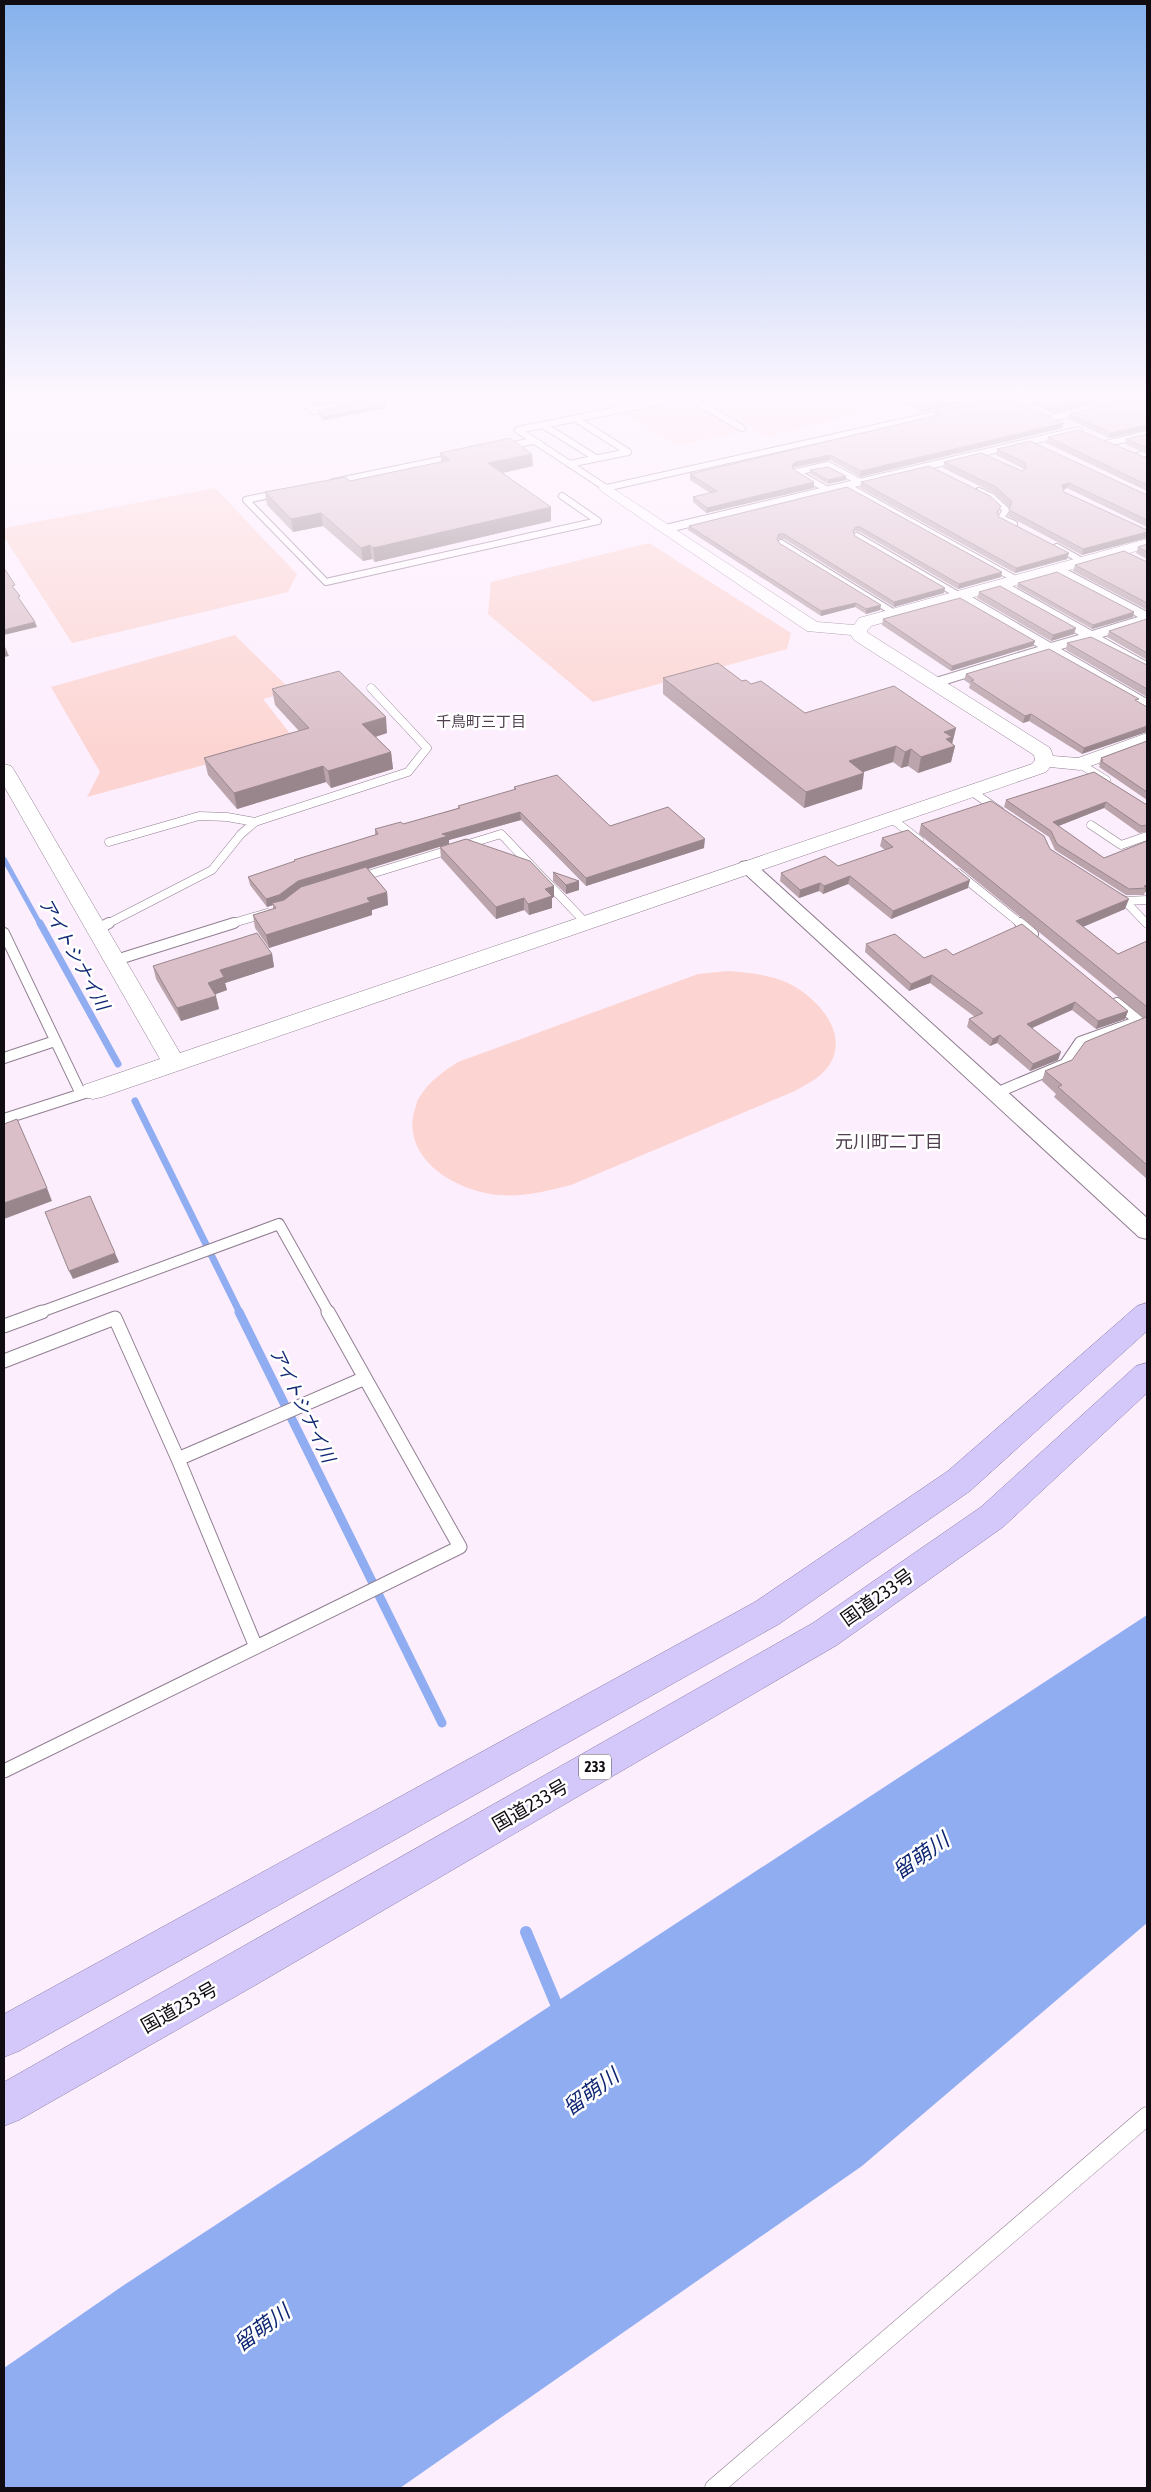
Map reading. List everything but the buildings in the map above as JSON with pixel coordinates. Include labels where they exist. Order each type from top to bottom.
[{"type":"highway","points":[[4,2036],[767,1613],[959,1481],[1147,1314]]},
{"type":"highway","name":"国道233号","points":[[4,2105],[262,1959],[825,1634],[992,1517],[1147,1375]]},
{"type":"street","points":[[648,517],[813,627],[858,630]]},
{"type":"street","points":[[665,529],[714,517]]},
{"type":"street","points":[[858,630],[865,622],[1084,562],[1126,553],[1147,543]]},
{"type":"street","points":[[1058,569],[1147,618]]},
{"type":"street","points":[[1000,585],[1147,668]]},
{"type":"street","points":[[960,596],[1147,705]]},
{"type":"street","points":[[934,683],[1147,618]]},
{"type":"street","points":[[858,630],[860,636],[1043,752],[1045,761]]},
{"type":"street","points":[[1045,761],[1080,764],[1147,739]]},
{"type":"street","points":[[87,1092],[1039,768],[1045,761]]},
{"type":"street","points":[[4,770],[116,960],[174,1063]]},
{"type":"street","points":[[747,866],[1147,1231]]},
{"type":"lane","points":[[263,517],[326,582],[598,521],[593,517]]},
{"type":"lane","points":[[904,517],[1017,580]]},
{"type":"lane","points":[[1001,517],[1018,527]]},
{"type":"lane","points":[[857,536],[960,596]]},
{"type":"lane","points":[[781,543],[896,614]]},
{"type":"lane","points":[[1051,544],[1084,562]]},
{"type":"lane","points":[[98,929],[212,870],[241,834],[255,822],[408,772],[427,748],[371,688]]},
{"type":"lane","points":[[1080,764],[1117,788]]},
{"type":"lane","points":[[971,791],[1008,816]]},
{"type":"lane","points":[[109,842],[199,816],[227,817],[255,822]]},
{"type":"lane","points":[[891,818],[930,849]]},
{"type":"lane","points":[[1091,825],[1121,845],[1147,836]]},
{"type":"lane","points":[[348,880],[501,834],[584,922]]},
{"type":"lane","points":[[952,868],[1044,944]]},
{"type":"lane","points":[[1108,891],[1125,901],[1147,924]]},
{"type":"lane","points":[[1125,901],[1147,900]]},
{"type":"lane","points":[[116,960],[274,911]]},
{"type":"lane","points":[[4,933],[55,1041],[87,1092],[4,1119]]},
{"type":"lane","points":[[996,1094],[1065,1064],[1080,1042],[1139,1021],[1110,998]]},
{"type":"lane","points":[[4,1058],[55,1041]]},
{"type":"lane","points":[[4,1326],[279,1224],[460,1547],[4,1772]]},
{"type":"lane","points":[[4,1361],[115,1318],[178,1459],[256,1647]]},
{"type":"lane","points":[[178,1459],[365,1378]]},
{"type":"lane","points":[[714,2488],[1147,2116]]},
{"type":"shaded area","points":[[60,517],[243,517],[297,574],[288,592],[72,643],[4,537],[4,528]]},
{"type":"shaded area","points":[[649,543],[791,633],[787,649],[593,702],[488,614],[491,582]]},
{"type":"shaded area","points":[[235,635],[292,691],[263,699],[295,740],[87,797],[100,772],[51,687]]},
{"type":"shaded area","points":[[728,971],[751,973],[781,980],[813,1000],[831,1024],[835,1038],[835,1051],[830,1064],[818,1077],[795,1091],[571,1185],[536,1193],[499,1195],[467,1188],[437,1170],[425,1159],[416,1145],[413,1129],[414,1112],[418,1100],[431,1082],[458,1062],[698,974]]},
{"type":"water","name":"留萌川","points":[[1147,1615],[1147,1923],[862,2166],[400,2488],[4,2488],[4,2368],[124,2285]]},
{"type":"waterway","name":"アイトシナイ川","points":[[4,859],[40,924]]},
{"type":"waterway","name":"アイトシナイ川","points":[[40,923],[118,1064]]},
{"type":"waterway","name":"アイトシナイ川","points":[[135,1101],[240,1313]]},
{"type":"waterway","name":"アイトシナイ川","points":[[239,1312],[442,1723]]},
{"type":"waterway","name":"アイトシナイ川","points":[[526,1932],[559,2011]]},
{"type":"district","name":"千鳥町三丁目","points":[[481,722]]},
{"type":"district","name":"元川町二丁目","points":[[889,1142]]}]
